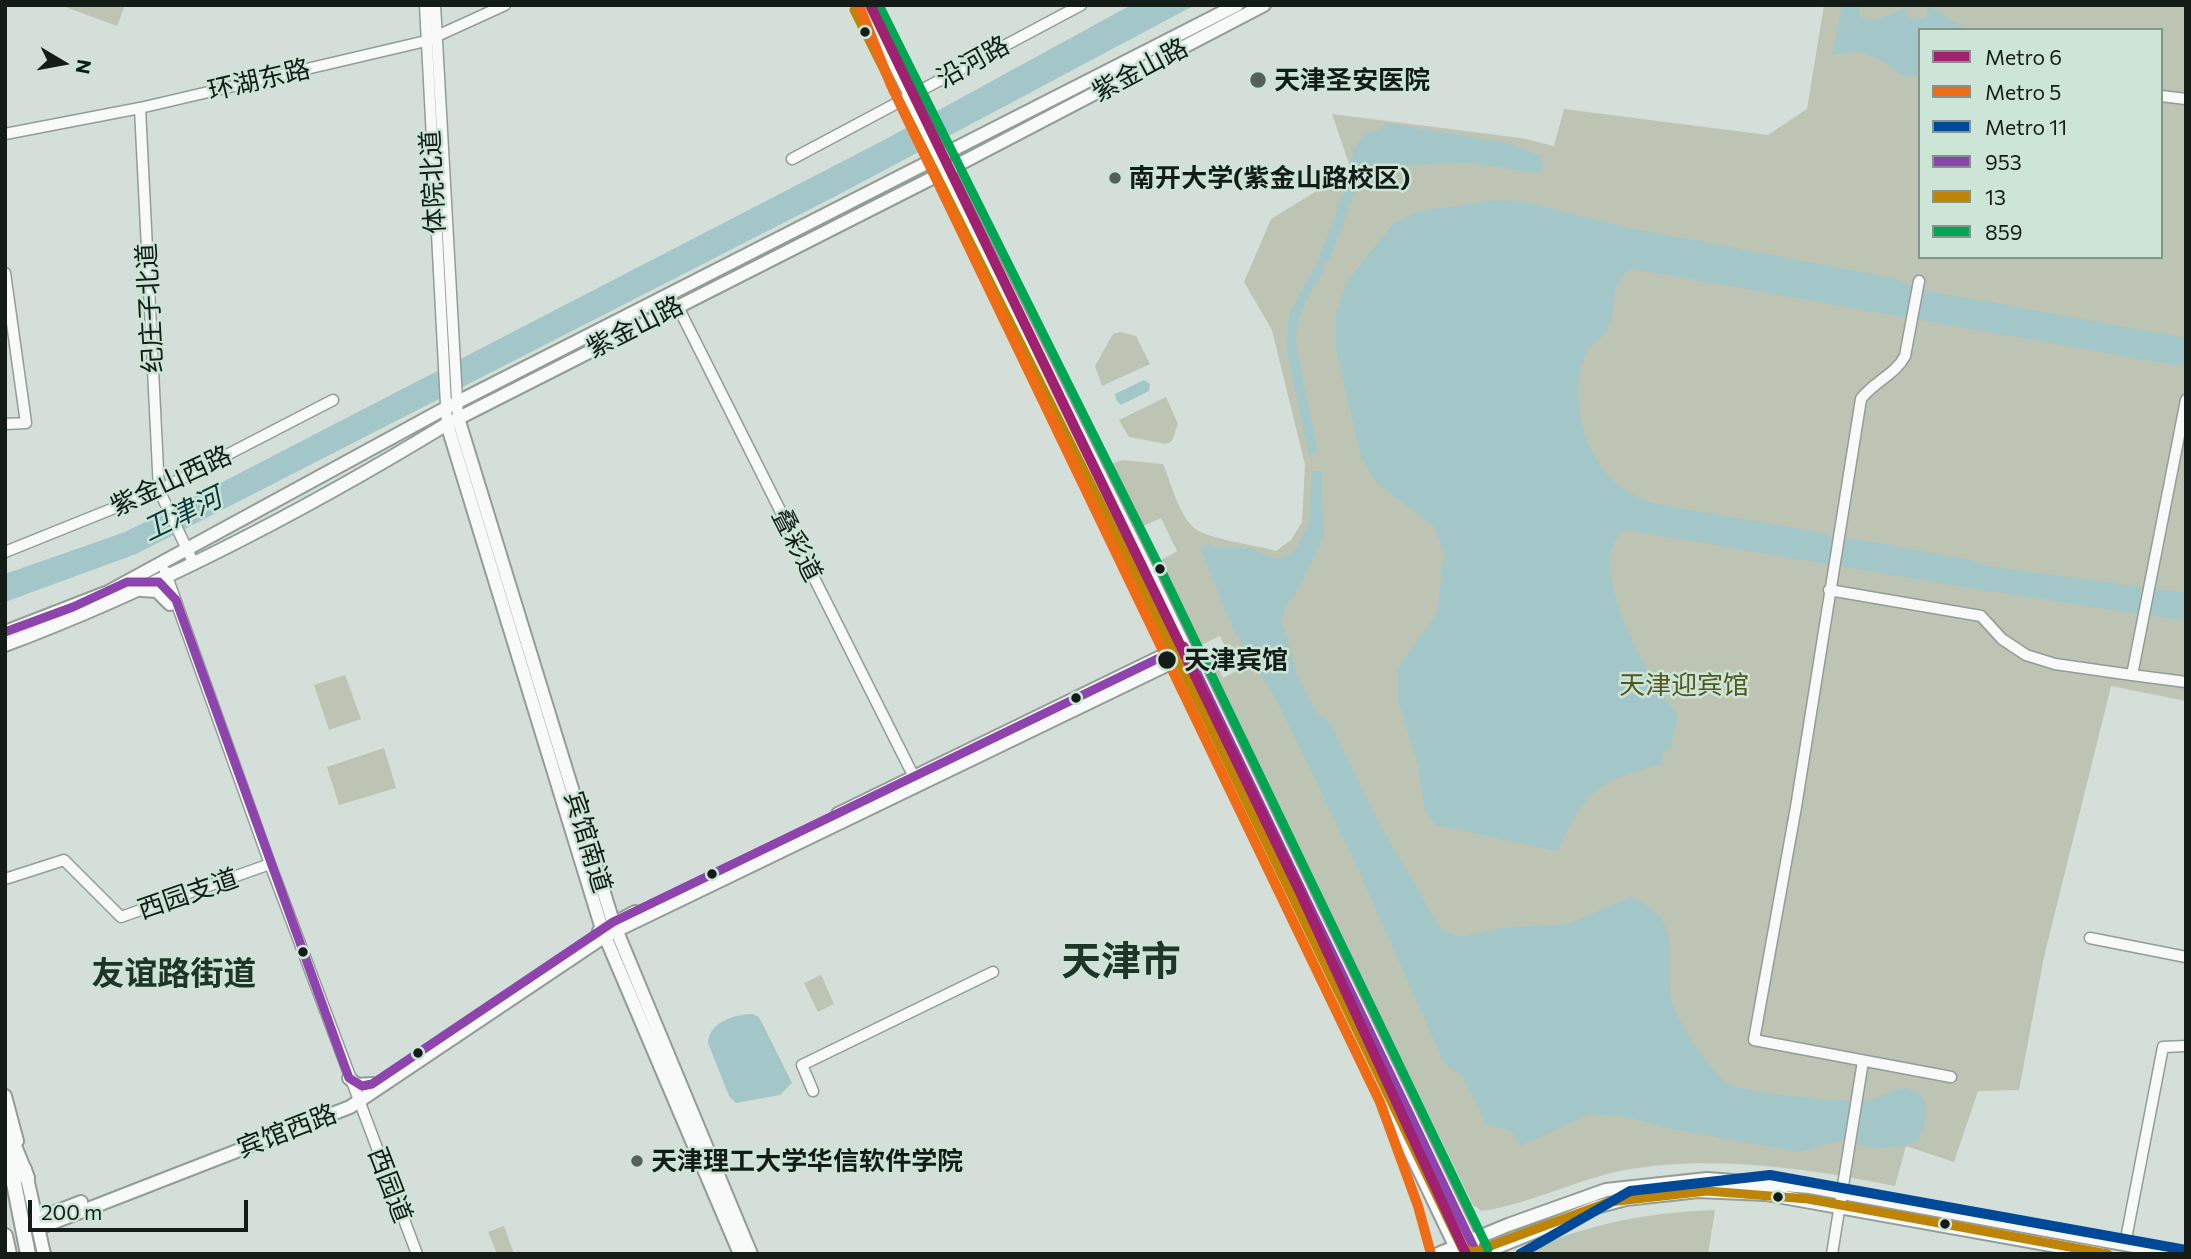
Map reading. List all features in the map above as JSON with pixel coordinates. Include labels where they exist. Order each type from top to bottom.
[{"type":"highway","points":[[5,1124],[27,1178]]},
{"type":"highway","points":[[5,1138],[28,1254]]},
{"type":"highway","points":[[5,1236],[9,1254]]},
{"type":"main road","points":[[858,5],[1479,1254],[1565,1217],[1626,1199],[1699,1191],[1743,1192],[1840,1207],[2101,1254]]},
{"type":"main road","points":[[865,5],[905,99]]},
{"type":"main road","name":"紫金山路","points":[[5,632],[161,575],[450,407],[932,154],[1237,5]]},
{"type":"main road","name":"紫金山路","points":[[190,556],[377,465],[452,421],[942,173],[1264,5]]},
{"type":"main road","name":"宾馆南道","points":[[452,421],[609,930],[740,1254]]},
{"type":"main road","points":[[131,587],[158,591],[173,602]]},
{"type":"main road","name":"紫金山路","points":[[5,645],[80,617],[131,587]]},
{"type":"main road","points":[[1180,653],[1457,1250]]},
{"type":"main road","name":"宾馆西路","points":[[38,1224],[355,1097],[609,930],[1180,653]]},
{"type":"main road","name":"宾馆南道","points":[[609,930],[751,1254]]},
{"type":"main road","points":[[346,1079],[357,1085],[374,1087]]},
{"type":"main road","points":[[5,1096],[44,1254]]},
{"type":"main road","points":[[1438,1254],[1457,1250],[1471,1240],[1585,1196],[1630,1185],[1733,1179],[1779,1182],[2178,1254]]},
{"type":"street","name":"体院北道","points":[[425,5],[431,40],[450,407]]},
{"type":"street","name":"体院北道","points":[[431,40],[435,5]]},
{"type":"street","name":"环湖东路","points":[[5,134],[140,108],[431,40],[505,5]]},
{"type":"street","name":"沿河路","points":[[792,159],[1081,5]]},
{"type":"street","points":[[2163,96],[2186,99]]},
{"type":"street","name":"纪庄子北道","points":[[140,108],[159,490],[190,556]]},
{"type":"street","points":[[5,273],[26,423],[5,424]]},
{"type":"street","points":[[1919,281],[1905,356],[1900,366],[1861,399],[1796,807],[1754,1040],[1951,1077]]},
{"type":"street","name":"叠彩道","points":[[677,305],[915,781]]},
{"type":"street","name":"紫金山西路","points":[[5,551],[159,490],[333,400]]},
{"type":"street","points":[[2132,675],[2186,400]]},
{"type":"street","points":[[450,407],[452,421]]},
{"type":"street","name":"西园道","points":[[161,575],[346,1079],[417,1254]]},
{"type":"street","points":[[1829,590],[1981,616],[2001,639],[2026,655],[2056,664],[2186,682]]},
{"type":"street","name":"西园支道","points":[[5,879],[64,860],[121,917],[267,865]]},
{"type":"street","points":[[2090,938],[2186,957]]},
{"type":"street","points":[[813,1091],[802,1065],[993,972]]},
{"type":"street","points":[[2125,1244],[2163,1047],[2186,1046]]},
{"type":"street","points":[[1832,1254],[1863,1061]]},
{"type":"street","name":"西园道","points":[[355,1097],[410,1254]]},
{"type":"green space","points":[[60,5],[125,5],[117,26]]},
{"type":"green space","name":"天津迎宾馆","points":[[1824,5],[2186,5],[2186,701],[2111,686],[2044,957],[2019,1090],[1978,1091],[1954,1162],[1906,1146],[1895,1186],[1758,1165],[1654,1166],[1603,1175],[1517,1203],[1482,1211],[1473,1205],[1204,657],[1211,653],[1223,678],[1242,668],[1230,644],[1225,646],[1220,636],[1199,646],[1158,562],[1177,551],[1161,518],[1141,527],[1110,464],[1122,460],[1163,464],[1183,514],[1193,527],[1208,535],[1276,551],[1291,540],[1302,522],[1305,465],[1272,330],[1244,282],[1271,219],[1351,170],[1332,114],[1521,138],[1554,146],[1564,109],[1768,135],[1807,109]]},
{"type":"green space","points":[[1120,332],[1136,336],[1150,364],[1102,386],[1095,366],[1113,334]]},
{"type":"green space","points":[[1166,397],[1178,424],[1172,441],[1166,444],[1129,437],[1119,420]]},
{"type":"green space","points":[[345,675],[361,719],[329,730],[314,685]]},
{"type":"green space","points":[[384,748],[396,788],[339,805],[327,767]]},
{"type":"green space","points":[[821,975],[834,1004],[818,1012],[804,983]]},
{"type":"green space","points":[[1715,1210],[1708,1254],[1517,1254],[1567,1235],[1614,1222],[1662,1214]]},
{"type":"green space","points":[[504,1226],[514,1254],[497,1254],[488,1232]]},
{"type":"water","name":"卫津河","points":[[1131,5],[1195,5],[834,197],[136,554],[5,602],[5,574],[125,532],[884,140]]},
{"type":"water","points":[[1842,5],[1859,5],[1860,17],[1875,20],[1907,8],[1906,17],[1926,19],[1928,5],[1964,28],[1918,28],[1918,75],[1906,77],[1864,53],[1832,55]]},
{"type":"water","points":[[1386,123],[1508,143],[1542,156],[1541,173],[1467,163],[1393,166],[1373,173],[1357,186],[1329,261],[1322,264],[1324,271],[1308,297],[1298,324],[1296,345],[1318,453],[1309,456],[1287,350],[1291,310],[1317,263],[1328,235],[1351,170],[1353,151],[1365,133],[1385,128]]},
{"type":"water","points":[[1497,200],[1530,203],[1619,226],[1893,278],[1923,290],[2186,338],[2186,367],[1633,269],[1625,272],[1616,289],[1609,327],[1587,351],[1578,400],[1585,434],[1600,464],[1619,485],[1650,503],[1824,533],[1833,539],[1856,539],[1970,560],[1986,566],[2186,593],[2186,621],[1969,588],[1626,530],[1613,545],[1610,566],[1615,593],[1638,651],[1678,715],[1670,750],[1664,750],[1661,765],[1622,776],[1596,792],[1576,815],[1558,851],[1436,825],[1425,811],[1418,765],[1398,700],[1398,668],[1437,613],[1444,551],[1435,528],[1375,481],[1361,457],[1336,349],[1336,314],[1348,280],[1393,224],[1417,212]]},
{"type":"water","points":[[1144,380],[1150,384],[1149,391],[1121,405],[1116,400],[1115,394]]},
{"type":"water","points":[[1312,471],[1321,471],[1324,536],[1300,586],[1285,607],[1282,622],[1299,679],[1316,712],[1329,721],[1381,826],[1441,930],[1460,937],[1502,928],[1569,924],[1630,897],[1648,906],[1666,927],[1670,954],[1670,984],[1675,1010],[1696,1046],[1713,1069],[1729,1084],[1798,1097],[1860,1101],[1871,1100],[1898,1089],[1909,1089],[1921,1096],[1926,1107],[1919,1140],[1905,1146],[1874,1148],[1842,1140],[1799,1152],[1666,1128],[1627,1117],[1590,1114],[1520,1146],[1511,1132],[1487,1125],[1463,1077],[1444,1063],[1353,858],[1276,699],[1233,629],[1200,548],[1207,544],[1219,548],[1249,548],[1277,559],[1294,552],[1309,524]]},
{"type":"water","points":[[753,1014],[759,1017],[792,1083],[780,1095],[736,1103],[729,1096],[708,1043],[709,1036],[724,1021]]},
{"type":"metro line","name":"5","points":[[859,5],[890,83],[1380,1102],[1418,1206],[1431,1254]]},
{"type":"metro line","name":"6","points":[[870,5],[1298,888],[1466,1254]]},
{"type":"metro line","name":"11","points":[[1520,1254],[1630,1191],[1770,1175],[2186,1250]]},
{"type":"transit line","name":"859","points":[[879,5],[1162,572],[1488,1249]]},
{"type":"transit line","name":"13","points":[[854,10],[1140,582],[1462,1248],[1474,1252],[1609,1202],[1707,1191],[1808,1199],[2108,1254]]},
{"type":"transit line","name":"953","points":[[5,632],[73,607],[127,582],[159,582],[176,600],[349,1078],[362,1086],[372,1084],[613,922],[1184,646],[1477,1254]]},
{"type":"place","name":"天津圣安医院","points":[[1258,80]]},
{"type":"place","name":"南开大学(紫金山路校区)","points":[[1115,178]]},
{"type":"place","name":"天津宾馆","points":[[1167,660]]},
{"type":"place","name":"天津理工大学华信软件学院","points":[[637,1161]]},
{"type":"district","name":"天津市","points":[[1121,962]]},
{"type":"district","name":"友谊路街道","points":[[174,974]]}]
